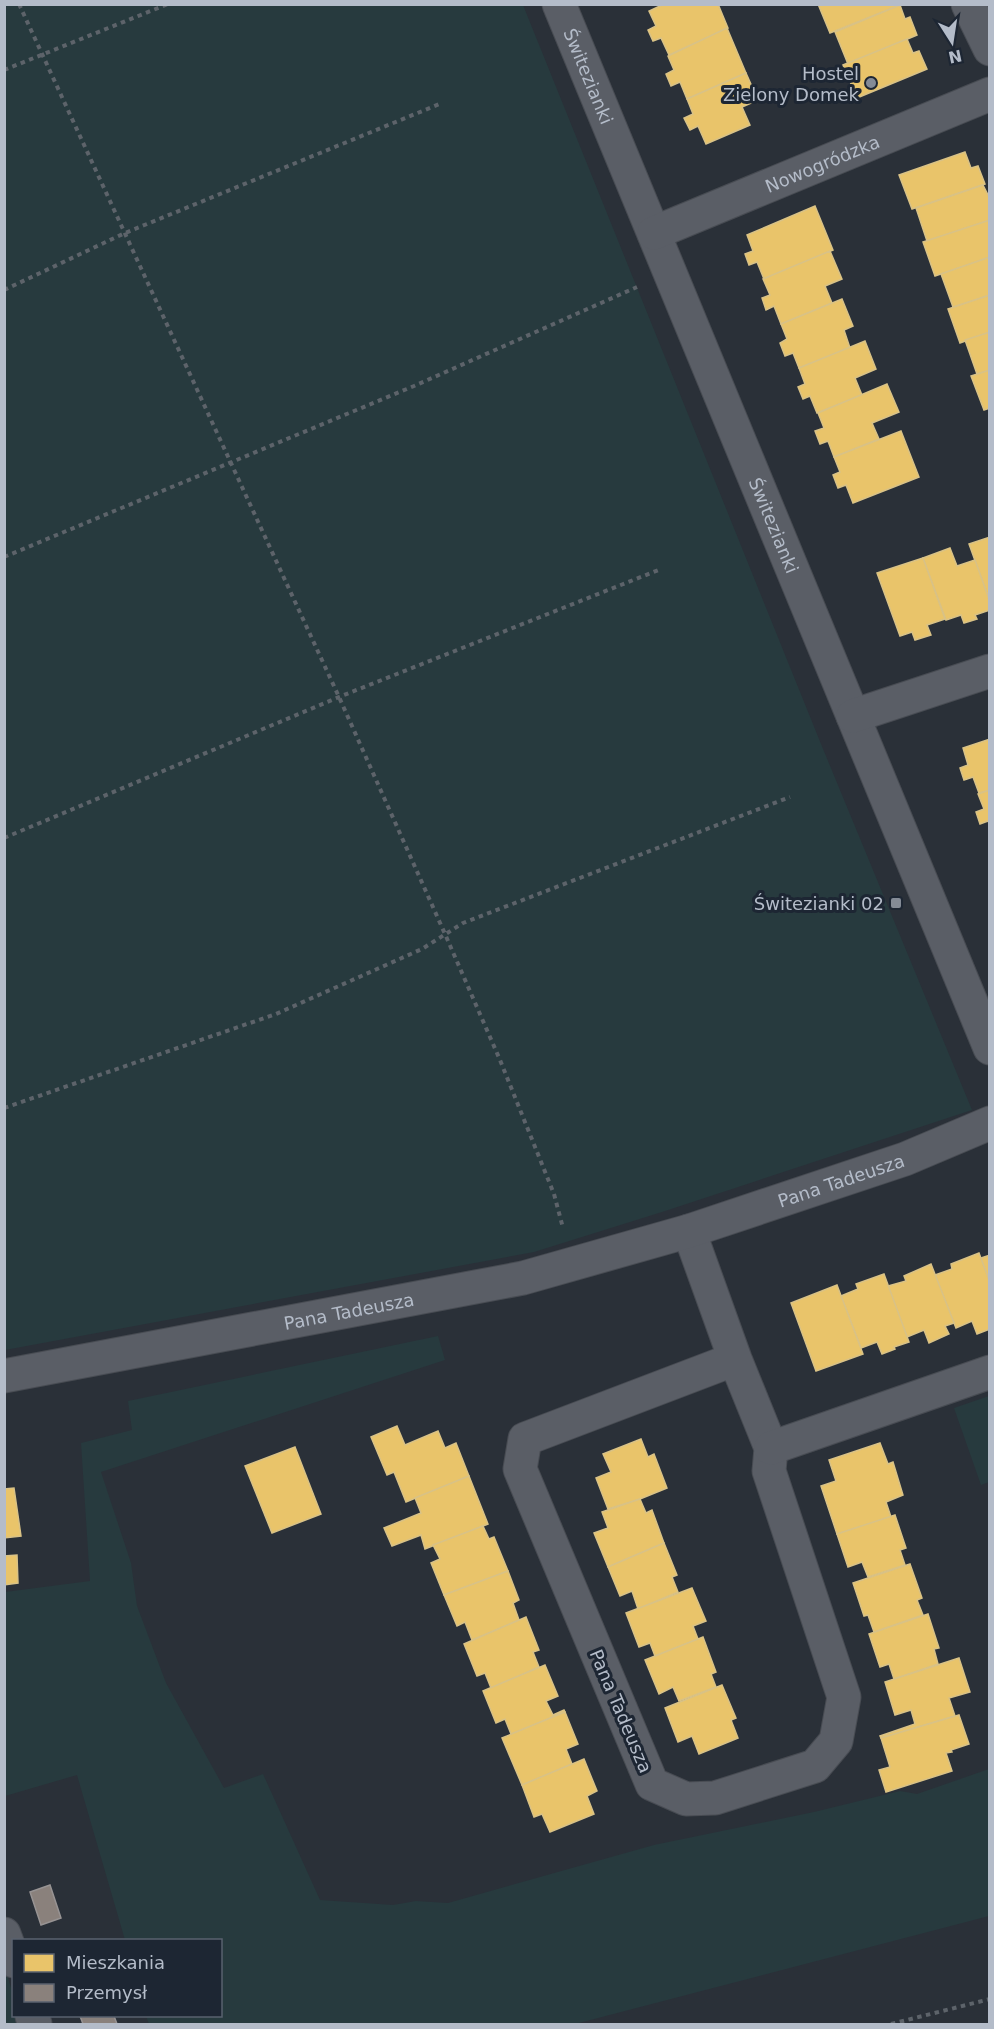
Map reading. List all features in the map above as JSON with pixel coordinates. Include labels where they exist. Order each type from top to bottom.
[{"type":"street","name":"Świtezianki","points":[[559,4],[990,1048]]},
{"type":"street","points":[[968,4],[990,49]]},
{"type":"street","name":"Nowogródzka","points":[[654,233],[990,94]]},
{"type":"street","points":[[853,716],[990,671]]},
{"type":"street","name":"Pana Tadeusza","points":[[4,1376],[523,1278],[688,1231],[905,1159],[990,1123]]},
{"type":"street","name":"Pana Tadeusza","points":[[688,1231],[735,1359],[771,1448],[769,1471],[844,1697],[836,1741],[815,1766],[715,1798],[686,1799],[652,1784],[520,1469],[525,1439],[735,1359]]},
{"type":"street","points":[[771,1448],[990,1372]]},
{"type":"street","points":[[4,1934],[12,1956]]},
{"type":"path","points":[[19,4],[339,697],[445,934],[521,1111],[554,1194],[566,1237]]},
{"type":"path","points":[[4,70],[168,4]]},
{"type":"path","points":[[4,290],[125,233],[442,103]]},
{"type":"path","points":[[4,557],[414,386],[631,290]]},
{"type":"path","points":[[4,838],[339,697],[661,569]]},
{"type":"path","points":[[4,1108],[276,1014],[422,949],[463,923],[790,797]]},
{"type":"path","points":[[891,2025],[990,1999]]},
{"type":"green space","points":[[5,4],[523,5],[821,744],[972,1110],[534,1252],[5,1350]]},
{"type":"green space","points":[[438,1336],[445,1360],[101,1472],[131,1563],[137,1606],[166,1683],[224,1788],[263,1774],[320,1900],[393,1905],[416,1901],[448,1903],[654,1845],[814,1812],[900,1791],[917,1794],[989,1769],[989,1916],[575,2024],[149,2024],[146,2017],[222,2017],[222,1939],[125,1939],[77,1775],[5,1796],[5,1592],[90,1581],[81,1443],[132,1430],[128,1401]]},
{"type":"green space","points":[[989,1396],[989,1482],[981,1485],[954,1408]]},
{"type":"green space","points":[[4,1965],[12,1991],[12,2017],[20,2017],[23,2024],[5,2024]]},
{"type":"building: Mieszkania","points":[[664,4],[718,4],[728,28],[669,55],[661,38],[653,41],[648,30],[656,26],[649,11]]},
{"type":"building: Mieszkania","points":[[818,4],[899,4],[900,5],[830,33]]},
{"type":"building: Mieszkania","points":[[900,5],[905,19],[910,17],[917,35],[848,64],[835,32]]},
{"type":"building: Mieszkania","points":[[727,28],[746,73],[687,99],[680,82],[671,86],[666,74],[674,70],[668,56]]},
{"type":"building: Mieszkania","name":"Hostel Zielony Domek","points":[[907,39],[913,53],[919,51],[927,69],[857,98],[843,65]]},
{"type":"building: Mieszkania","points":[[746,73],[758,100],[742,107],[750,125],[706,144],[698,126],[690,130],[684,118],[693,114],[687,99]]},
{"type":"building: Mieszkania","points":[[965,152],[971,168],[978,166],[985,184],[912,209],[899,175]]},
{"type":"building: Mieszkania","points":[[983,185],[990,199],[990,220],[927,241],[916,208]]},
{"type":"building: Mieszkania","points":[[815,206],[833,250],[764,279],[757,262],[749,265],[745,254],[753,251],[747,235]]},
{"type":"building: Mieszkania","points":[[990,220],[990,257],[935,276],[923,242]]},
{"type":"building: Mieszkania","points":[[830,251],[842,279],[825,286],[832,303],[781,324],[774,306],[766,310],[762,298],[770,295],[763,279]]},
{"type":"building: Mieszkania","points":[[990,257],[990,295],[953,307],[941,274]]},
{"type":"building: Mieszkania","points":[[990,295],[990,332],[960,343],[948,309]]},
{"type":"building: Mieszkania","points":[[842,299],[853,326],[844,330],[850,348],[799,368],[793,353],[785,356],[780,343],[787,339],[781,324]]},
{"type":"building: Mieszkania","points":[[990,332],[990,370],[977,374],[965,340]]},
{"type":"building: Mieszkania","points":[[865,341],[876,369],[855,378],[862,395],[817,413],[810,396],[803,399],[798,387],[805,384],[799,368]]},
{"type":"building: Mieszkania","points":[[990,370],[990,408],[984,410],[971,376]]},
{"type":"building: Mieszkania","points":[[887,384],[899,412],[872,423],[879,439],[834,457],[828,441],[820,444],[815,431],[824,428],[818,413]]},
{"type":"building: Mieszkania","points":[[901,431],[919,477],[853,503],[846,485],[838,488],[833,475],[840,472],[834,457]]},
{"type":"building: Mieszkania","points":[[990,537],[990,602],[969,544]]},
{"type":"building: Mieszkania","points":[[950,548],[957,566],[975,560],[990,602],[990,610],[975,615],[977,619],[964,623],[961,615],[946,620],[923,558]]},
{"type":"building: Mieszkania","points":[[923,558],[945,619],[927,625],[931,635],[915,640],[912,632],[900,636],[877,573]]},
{"type":"building: Mieszkania","points":[[990,739],[990,790],[979,793],[973,777],[964,780],[960,768],[968,765],[963,748]]},
{"type":"building: Mieszkania","points":[[990,790],[990,825],[988,821],[980,824],[976,812],[984,809],[978,794]]},
{"type":"building: Mieszkania","points":[[979,1253],[990,1282],[990,1329],[977,1334],[972,1321],[956,1328],[935,1275],[952,1269],[951,1264]]},
{"type":"building: Mieszkania","points":[[990,1255],[990,1282],[981,1258]]},
{"type":"building: Mieszkania","points":[[931,1264],[954,1323],[945,1326],[949,1334],[929,1343],[924,1330],[907,1337],[888,1286],[906,1281],[904,1276]]},
{"type":"building: Mieszkania","points":[[884,1274],[909,1342],[882,1354],[877,1342],[861,1348],[841,1296],[858,1289],[856,1284]]},
{"type":"building: Mieszkania","points":[[837,1285],[863,1354],[816,1371],[791,1303]]},
{"type":"building: Mieszkania","points":[[397,1426],[405,1445],[438,1431],[445,1448],[456,1443],[469,1476],[406,1502],[394,1472],[387,1475],[371,1437]]},
{"type":"building: Mieszkania","points":[[641,1439],[648,1457],[654,1454],[667,1488],[608,1509],[596,1478],[611,1472],[603,1454]]},
{"type":"building: Mieszkania","points":[[880,1443],[888,1464],[893,1462],[903,1495],[886,1502],[891,1517],[837,1534],[821,1486],[836,1481],[829,1460]]},
{"type":"building: Mieszkania","points":[[295,1447],[321,1514],[272,1533],[245,1466]]},
{"type":"building: Mieszkania","points":[[469,1476],[488,1524],[425,1549],[421,1535],[392,1546],[384,1528],[421,1513],[415,1498]]},
{"type":"building: Mieszkania","points":[[14,1488],[21,1536],[4,1538],[4,1489]]},
{"type":"building: Mieszkania","points":[[640,1499],[646,1513],[652,1510],[664,1543],[608,1567],[594,1533],[608,1528],[602,1512]]},
{"type":"building: Mieszkania","points":[[895,1515],[906,1548],[900,1550],[905,1565],[868,1577],[862,1562],[848,1567],[837,1534]]},
{"type":"building: Mieszkania","points":[[483,1526],[489,1539],[494,1537],[508,1571],[444,1595],[431,1563],[440,1559],[433,1545]]},
{"type":"building: Mieszkania","points":[[664,1543],[677,1575],[672,1577],[678,1592],[638,1609],[632,1591],[620,1596],[608,1567]]},
{"type":"building: Mieszkania","points":[[17,1555],[18,1583],[4,1585],[4,1556]]},
{"type":"building: Mieszkania","points":[[910,1564],[922,1598],[917,1600],[923,1615],[874,1632],[868,1615],[864,1616],[853,1583]]},
{"type":"building: Mieszkania","points":[[508,1571],[519,1600],[513,1603],[519,1620],[472,1640],[465,1622],[457,1626],[444,1595]]},
{"type":"building: Mieszkania","points":[[692,1588],[706,1621],[693,1626],[698,1639],[655,1656],[650,1643],[639,1647],[626,1613]]},
{"type":"building: Mieszkania","points":[[928,1614],[939,1648],[934,1649],[938,1664],[894,1679],[889,1664],[880,1667],[869,1634]]},
{"type":"building: Mieszkania","points":[[526,1617],[539,1650],[533,1652],[539,1667],[491,1688],[485,1673],[477,1676],[464,1644]]},
{"type":"building: Mieszkania","points":[[703,1637],[716,1672],[711,1674],[716,1687],[679,1701],[673,1687],[659,1694],[645,1660]]},
{"type":"building: Mieszkania","points":[[959,1658],[970,1692],[949,1698],[955,1716],[881,1738],[880,1736],[915,1724],[911,1710],[895,1715],[885,1682]]},
{"type":"building: Mieszkania","points":[[545,1665],[558,1696],[546,1701],[553,1715],[564,1710],[565,1712],[511,1734],[505,1719],[496,1723],[483,1691]]},
{"type":"building: Mieszkania","points":[[722,1685],[736,1718],[731,1720],[738,1738],[699,1754],[692,1736],[678,1742],[665,1708]]},
{"type":"building: Mieszkania","points":[[565,1712],[578,1744],[566,1749],[572,1764],[522,1785],[502,1738]]},
{"type":"building: Mieszkania","points":[[959,1715],[969,1744],[946,1753],[952,1771],[886,1792],[879,1770],[890,1767],[881,1738]]},
{"type":"building: Mieszkania","points":[[584,1759],[597,1791],[587,1796],[594,1814],[550,1832],[542,1814],[534,1817],[522,1785]]},
{"type":"building: Przemysł","points":[[50,1885],[61,1918],[41,1925],[30,1892]]},
{"type":"building: Przemysł","points":[[80,2017],[114,2017],[117,2024],[83,2024]]},
{"type":"place","name":"Hostel Zielony Domek","points":[[871,83]]},
{"type":"place","name":"Świtezianki 02","points":[[896,903]]}]
